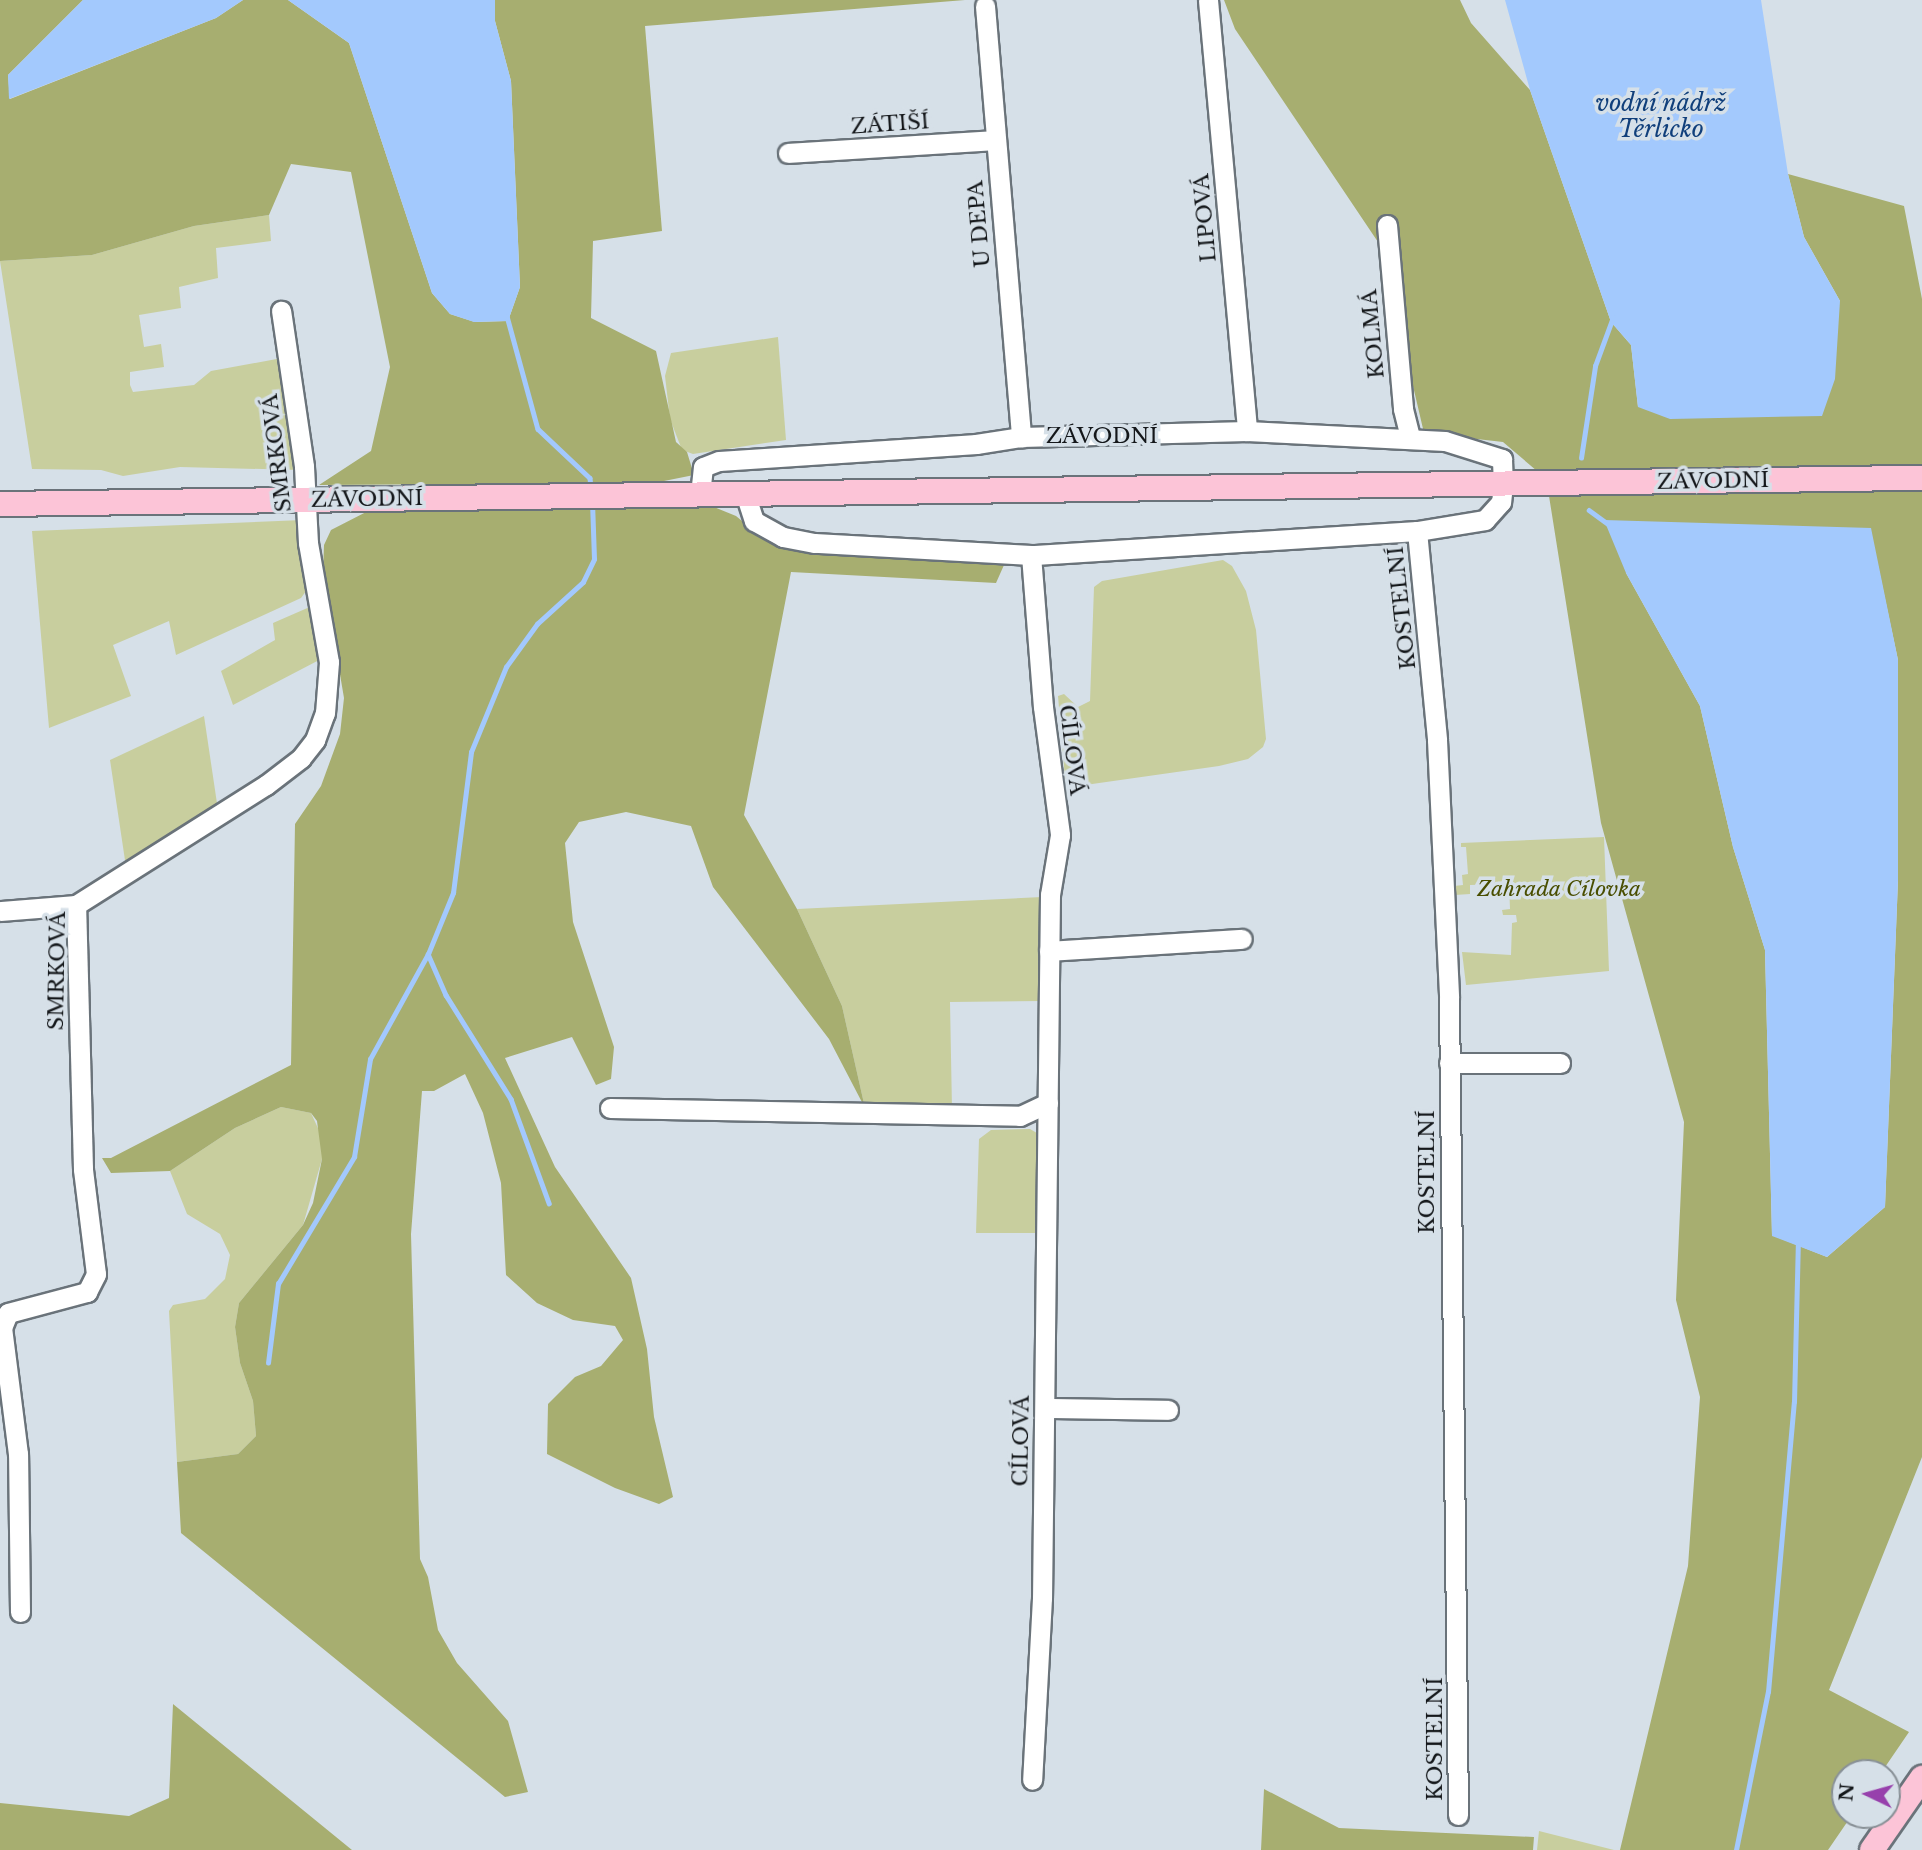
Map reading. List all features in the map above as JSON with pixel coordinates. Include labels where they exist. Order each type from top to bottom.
[{"type":"main road","name":"ZÁVODNÍ","points":[[0,504],[1922,478]]},
{"type":"main road","points":[[1872,1850],[1922,1778]]},
{"type":"street","name":"LIPOVÁ","points":[[1208,0],[1247,431]]},
{"type":"street","name":"U DEPA","points":[[985,6],[1021,437]]},
{"type":"street","name":"ZÁTIŠÍ","points":[[788,153],[995,140]]},
{"type":"street","name":"KOLMÁ","points":[[1388,225],[1403,408],[1410,438]]},
{"type":"street","name":"SMRKOVÁ","points":[[19,1612],[18,1454],[2,1328],[8,1313],[87,1292],[96,1275],[83,1169],[76,905],[266,785],[301,758],[315,740],[325,713],[329,662],[308,543],[308,499],[281,311]]},
{"type":"street","name":"ZÁVODNÍ","points":[[700,495],[703,467],[719,461],[976,444],[1021,437],[1247,431],[1410,438],[1456,444],[1502,459],[1503,484]]},
{"type":"street","points":[[744,494],[749,516],[783,537],[814,543],[1031,555],[1417,531],[1485,520],[1501,502],[1503,484]]},
{"type":"street","name":"KOSTELNÍ","points":[[1417,531],[1437,740],[1449,1063],[1458,1815]]},
{"type":"street","name":"CÍLOVÁ","points":[[1031,555],[1043,707],[1060,835],[1050,895],[1042,1598],[1032,1780]]},
{"type":"street","points":[[0,911],[76,905]]},
{"type":"street","points":[[1049,951],[1242,939]]},
{"type":"street","points":[[1449,1063],[1560,1063]]},
{"type":"street","points":[[610,1108],[1020,1116],[1048,1103]]},
{"type":"street","points":[[1045,1408],[1168,1410]]},
{"type":"green space","points":[[0,0],[83,0],[8,75],[10,99],[216,18],[243,0],[288,0],[349,43],[432,293],[450,314],[475,322],[508,321],[520,287],[511,81],[495,21],[495,0],[965,0],[645,26],[662,231],[593,241],[591,318],[656,351],[676,442],[687,452],[694,475],[654,483],[319,485],[371,451],[390,367],[351,172],[291,164],[269,215],[194,226],[92,255],[0,261]]},
{"type":"green space","points":[[1224,0],[1460,0],[1471,23],[1530,90],[1611,322],[1631,345],[1638,407],[1840,301],[1804,237],[1788,174],[1904,206],[1922,299],[1922,465],[1537,471],[1503,442],[1424,433],[1380,245],[1235,29]]},
{"type":"green space","points":[[269,215],[271,241],[216,248],[218,278],[179,287],[181,308],[139,315],[144,347],[161,344],[164,367],[130,372],[130,385],[133,392],[194,385],[211,371],[282,358],[299,470],[180,467],[123,476],[101,470],[32,469],[0,261],[92,255],[194,226]]},
{"type":"green space","points":[[778,337],[786,440],[693,454],[682,450],[670,419],[665,376],[671,353]]},
{"type":"green space","points":[[1922,490],[1922,1457],[1829,1690],[1909,1732],[1891,1759],[1831,1759],[1831,1829],[1842,1829],[1828,1850],[1620,1850],[1688,1566],[1700,1397],[1676,1300],[1684,1122],[1601,823],[1549,496]],"holes":[[[1870,528],[1898,660],[1898,880],[1885,1207],[1827,1257],[1772,1235],[1765,950],[1733,847],[1700,706],[1626,573]]]},
{"type":"green space","points":[[709,505],[736,516],[765,540],[831,555],[1004,565],[996,583],[791,572],[744,815],[797,909],[842,1006],[865,1108],[829,1039],[713,887],[691,826],[626,812],[579,822],[565,843],[573,922],[614,1047],[611,1079],[596,1085],[572,1037],[505,1058],[555,1167],[631,1278],[647,1349],[654,1417],[673,1497],[659,1504],[615,1488],[547,1454],[548,1404],[575,1377],[601,1366],[623,1340],[615,1326],[573,1320],[537,1303],[506,1275],[501,1183],[483,1113],[465,1074],[434,1091],[422,1091],[411,1234],[420,1559],[428,1577],[438,1630],[457,1663],[508,1721],[528,1792],[505,1797],[181,1533],[177,1462],[238,1454],[256,1436],[253,1401],[240,1363],[235,1327],[239,1303],[303,1225],[313,1203],[322,1159],[317,1121],[311,1113],[281,1107],[235,1128],[170,1171],[111,1173],[102,1158],[111,1158],[291,1065],[295,824],[321,786],[340,734],[344,698],[323,574],[324,545],[331,530],[372,509]]},
{"type":"green space","points":[[303,520],[309,587],[301,598],[176,655],[169,621],[113,645],[131,696],[49,728],[32,531]]},
{"type":"green space","points":[[1223,560],[1232,566],[1246,591],[1256,630],[1266,739],[1263,747],[1248,759],[1219,766],[1071,787],[1065,778],[1058,696],[1064,694],[1078,707],[1090,701],[1094,587],[1102,581]]},
{"type":"green space","points":[[312,606],[323,658],[233,705],[221,671],[275,640],[273,623]]},
{"type":"green space","points":[[204,716],[218,810],[126,867],[110,760]]},
{"type":"green space","name":"Zahrada Cílovka","points":[[1604,837],[1609,971],[1466,985],[1462,952],[1511,955],[1512,923],[1517,922],[1516,915],[1503,915],[1502,910],[1510,909],[1509,884],[1470,885],[1470,894],[1455,895],[1454,886],[1463,885],[1462,875],[1468,874],[1466,847],[1461,847],[1461,843]]},
{"type":"green space","points":[[1042,897],[1043,1001],[950,1002],[952,1109],[865,1108],[842,1006],[797,909]]},
{"type":"green space","points":[[281,1107],[311,1113],[322,1137],[322,1159],[303,1225],[239,1303],[235,1327],[240,1363],[253,1401],[256,1436],[238,1454],[177,1462],[169,1311],[173,1305],[205,1299],[225,1279],[230,1255],[220,1234],[187,1214],[170,1171],[235,1128]]},
{"type":"green space","points":[[1030,1129],[1042,1136],[1042,1233],[976,1233],[979,1139],[991,1130]]},
{"type":"green space","points":[[173,1704],[352,1850],[0,1850],[0,1803],[129,1816],[169,1798]]},
{"type":"green space","points":[[1264,1789],[1339,1828],[1534,1837],[1533,1850],[1261,1850]]},
{"type":"green space","points":[[1539,1831],[1614,1850],[1537,1850]]},
{"type":"water","points":[[83,0],[243,0],[216,18],[9,99],[8,75]]},
{"type":"water","points":[[288,0],[495,0],[495,21],[511,81],[520,287],[508,321],[474,322],[450,314],[432,293],[349,43]]},
{"type":"water","name":"vodní nádrž Těrlicko","points":[[1505,0],[1761,0],[1788,174],[1804,237],[1840,301],[1835,379],[1822,416],[1670,419],[1638,407],[1631,345],[1611,322],[1530,90]]},
{"type":"water","points":[[1604,520],[1871,528],[1898,660],[1898,880],[1885,1207],[1827,1257],[1772,1236],[1765,950],[1733,847],[1700,706],[1626,573]]},
{"type":"waterway","points":[[507,316],[538,429],[590,478],[591,487]]},
{"type":"waterway","points":[[1581,458],[1595,366],[1613,317]]},
{"type":"waterway","points":[[268,1363],[278,1284],[354,1157],[370,1059],[428,954],[453,893],[471,752],[506,667],[537,624],[583,582],[594,559],[592,503]]},
{"type":"waterway","points":[[1589,510],[1607,523]]},
{"type":"waterway","points":[[428,954],[446,995],[511,1099],[549,1203]]},
{"type":"waterway","points":[[1736,1850],[1768,1692],[1794,1402],[1798,1243]]}]
